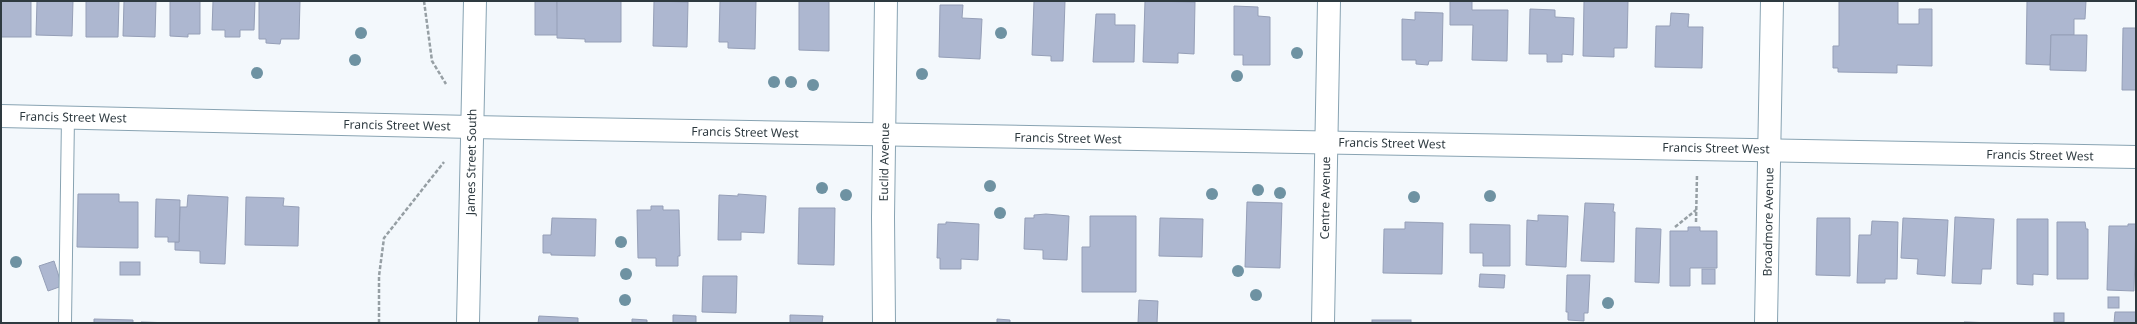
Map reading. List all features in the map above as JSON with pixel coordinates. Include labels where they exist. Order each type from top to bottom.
[{"type":"street","name":"James Street South","points":[[468,323],[475,1]]},
{"type":"street","name":"Euclid Avenue","points":[[884,323],[886,1]]},
{"type":"street","name":"Centre Avenue","points":[[1323,323],[1329,1]]},
{"type":"street","name":"Broadmore Avenue","points":[[1766,323],[1772,1]]},
{"type":"street","name":"Francis Street West","points":[[1,116],[472,127],[1769,149],[2136,157]]},
{"type":"lane","points":[[65,323],[68,117]]},
{"type":"path","points":[[424,1],[432,61],[448,88]]},
{"type":"path","points":[[379,323],[379,276],[384,238],[472,127]]},
{"type":"path","points":[[1696,222],[1697,148]]},
{"type":"path","points":[[1675,227],[1696,210]]},
{"type":"building","points":[[1,1],[31,1],[31,37],[1,37]]},
{"type":"building","points":[[37,1],[73,1],[72,36],[36,35]]},
{"type":"building","points":[[86,1],[119,1],[118,37],[86,37]]},
{"type":"building","points":[[124,1],[156,1],[155,37],[123,36]]},
{"type":"building","points":[[170,1],[200,1],[200,34],[188,34],[188,37],[170,36]]},
{"type":"building","points":[[213,1],[255,1],[254,30],[240,30],[240,37],[225,37],[225,30],[212,30]]},
{"type":"building","points":[[259,1],[300,1],[299,39],[281,39],[280,44],[266,43],[266,39],[259,39]]},
{"type":"building","points":[[535,1],[557,1],[558,35],[535,35]]},
{"type":"building","points":[[557,1],[621,1],[621,42],[585,42],[585,39],[557,38]]},
{"type":"building","points":[[654,1],[688,2],[687,47],[653,46]]},
{"type":"building","points":[[720,1],[756,1],[755,49],[728,48],[728,42],[719,42]]},
{"type":"building","points":[[799,1],[829,1],[829,51],[799,50]]},
{"type":"building","points":[[1034,1],[1065,1],[1063,61],[1051,61],[1051,56],[1032,55]]},
{"type":"building","points":[[1145,1],[1195,2],[1194,54],[1178,53],[1178,63],[1143,62]]},
{"type":"building","points":[[1450,1],[1472,1],[1472,10],[1508,10],[1507,61],[1472,60],[1473,25],[1450,25]]},
{"type":"building","points":[[1584,1],[1628,1],[1627,48],[1614,48],[1614,57],[1583,56]]},
{"type":"building","points":[[1839,1],[1898,1],[1898,24],[1919,24],[1919,9],[1932,9],[1932,66],[1897,65],[1897,73],[1838,72],[1838,68],[1833,68],[1833,46],[1839,46]]},
{"type":"building","points":[[2027,1],[2086,1],[2085,19],[2074,19],[2074,35],[2051,35],[2050,65],[2026,64]]},
{"type":"building","points":[[940,5],[963,5],[962,18],[982,19],[980,59],[939,57]]},
{"type":"building","points":[[1234,6],[1258,7],[1258,16],[1270,17],[1270,65],[1243,65],[1243,55],[1234,55]]},
{"type":"building","points":[[1530,9],[1555,10],[1555,17],[1574,18],[1573,55],[1562,54],[1562,62],[1547,62],[1547,54],[1529,54]]},
{"type":"building","points":[[1415,12],[1443,13],[1442,61],[1429,61],[1428,65],[1416,64],[1416,60],[1402,60],[1402,19],[1415,20]]},
{"type":"building","points":[[1671,13],[1689,14],[1688,27],[1703,27],[1702,68],[1655,67],[1656,26],[1670,26]]},
{"type":"building","points":[[1096,14],[1115,14],[1115,25],[1135,25],[1134,62],[1093,62]]},
{"type":"building","points":[[2123,28],[2136,28],[2136,90],[2122,90]]},
{"type":"building","points":[[2051,35],[2087,35],[2086,71],[2050,70]]},
{"type":"building","points":[[78,194],[119,194],[119,202],[138,202],[138,248],[77,247]]},
{"type":"building","points":[[738,194],[766,196],[764,233],[741,232],[741,240],[718,240],[719,195],[738,196]]},
{"type":"building","points":[[188,195],[228,197],[225,264],[200,263],[200,251],[175,250],[175,242],[179,242],[180,207],[187,207]]},
{"type":"building","points":[[246,197],[284,198],[283,206],[299,207],[298,246],[245,245]]},
{"type":"building","points":[[156,199],[180,200],[179,242],[168,242],[168,237],[155,237]]},
{"type":"building","points":[[1247,202],[1282,203],[1280,268],[1245,267]]},
{"type":"building","points":[[1585,203],[1614,204],[1614,262],[1581,261]]},
{"type":"building","points":[[651,206],[663,206],[663,210],[679,210],[680,256],[678,256],[678,266],[656,266],[656,258],[638,258],[637,210],[651,210]]},
{"type":"building","points":[[799,208],[835,208],[834,265],[798,264]]},
{"type":"building","points":[[1046,214],[1069,216],[1067,260],[1043,259],[1043,250],[1024,249],[1025,218],[1034,218],[1034,215]]},
{"type":"building","points":[[1538,215],[1568,216],[1566,267],[1526,265],[1527,220],[1538,221]]},
{"type":"building","points":[[1090,216],[1136,216],[1136,292],[1082,292],[1082,247],[1090,247]]},
{"type":"building","points":[[1955,217],[1994,219],[1991,269],[1982,269],[1981,284],[1952,283]]},
{"type":"building","points":[[552,218],[596,219],[595,256],[551,255],[551,253],[543,253],[543,235],[551,235]]},
{"type":"building","points":[[1160,218],[1203,219],[1202,257],[1159,256]]},
{"type":"building","points":[[1817,218],[1850,218],[1850,276],[1816,275]]},
{"type":"building","points":[[1903,218],[1948,220],[1945,276],[1917,274],[1918,259],[1901,258]]},
{"type":"building","points":[[2017,219],[2048,219],[2048,275],[2033,274],[2033,285],[2017,284]]},
{"type":"building","points":[[1872,221],[1898,222],[1897,279],[1885,279],[1885,283],[1857,283],[1859,235],[1871,235]]},
{"type":"building","points":[[946,222],[979,224],[978,260],[961,259],[961,269],[940,269],[940,258],[937,258],[938,224],[946,224]]},
{"type":"building","points":[[1405,222],[1443,223],[1442,274],[1383,273],[1384,229],[1405,229]]},
{"type":"building","points":[[2057,222],[2085,222],[2086,229],[2088,229],[2088,279],[2057,279]]},
{"type":"building","points":[[1470,224],[1510,225],[1510,266],[1483,266],[1483,253],[1470,253]]},
{"type":"building","points":[[2128,224],[2136,224],[2134,291],[2107,290],[2109,226],[2128,226]]},
{"type":"building","points":[[1688,227],[1700,227],[1700,231],[1717,231],[1717,268],[1690,268],[1690,286],[1670,286],[1670,231],[1688,231]]},
{"type":"building","points":[[1636,228],[1661,229],[1659,283],[1635,282]]},
{"type":"building","points":[[54,261],[62,286],[48,291],[39,266]]},
{"type":"building","points":[[120,262],[140,262],[140,275],[120,275]]},
{"type":"building","points":[[1702,269],[1715,269],[1715,284],[1702,284]]},
{"type":"building","points":[[1480,274],[1505,275],[1504,288],[1479,287]]},
{"type":"building","points":[[1567,275],[1590,275],[1588,313],[1584,313],[1584,321],[1568,320],[1568,312],[1566,312]]},
{"type":"building","points":[[703,276],[737,276],[736,313],[702,312]]},
{"type":"building","points":[[2108,297],[2119,297],[2119,308],[2108,308]]},
{"type":"building","points":[[1139,300],[1158,301],[1157,323],[1138,323]]},
{"type":"building","points":[[2115,312],[2136,312],[2136,323],[2114,323]]},
{"type":"building","points":[[2054,313],[2064,313],[2064,322],[2054,322]]},
{"type":"building","points":[[673,315],[696,316],[696,323],[673,323]]},
{"type":"building","points":[[790,315],[823,316],[822,323],[790,323]]},
{"type":"building","points":[[539,316],[578,318],[578,323],[538,323]]},
{"type":"building","points":[[94,319],[133,320],[133,323],[94,323]]},
{"type":"building","points":[[632,319],[647,320],[647,323],[632,323]]},
{"type":"building","points":[[997,319],[1010,320],[1010,323],[997,323]]},
{"type":"building","points":[[1372,320],[1411,320],[1411,323],[1372,323]]},
{"type":"building","points":[[141,322],[174,323],[141,323]]},
{"type":"building","points":[[1964,322],[1995,323],[1964,323]]}]
